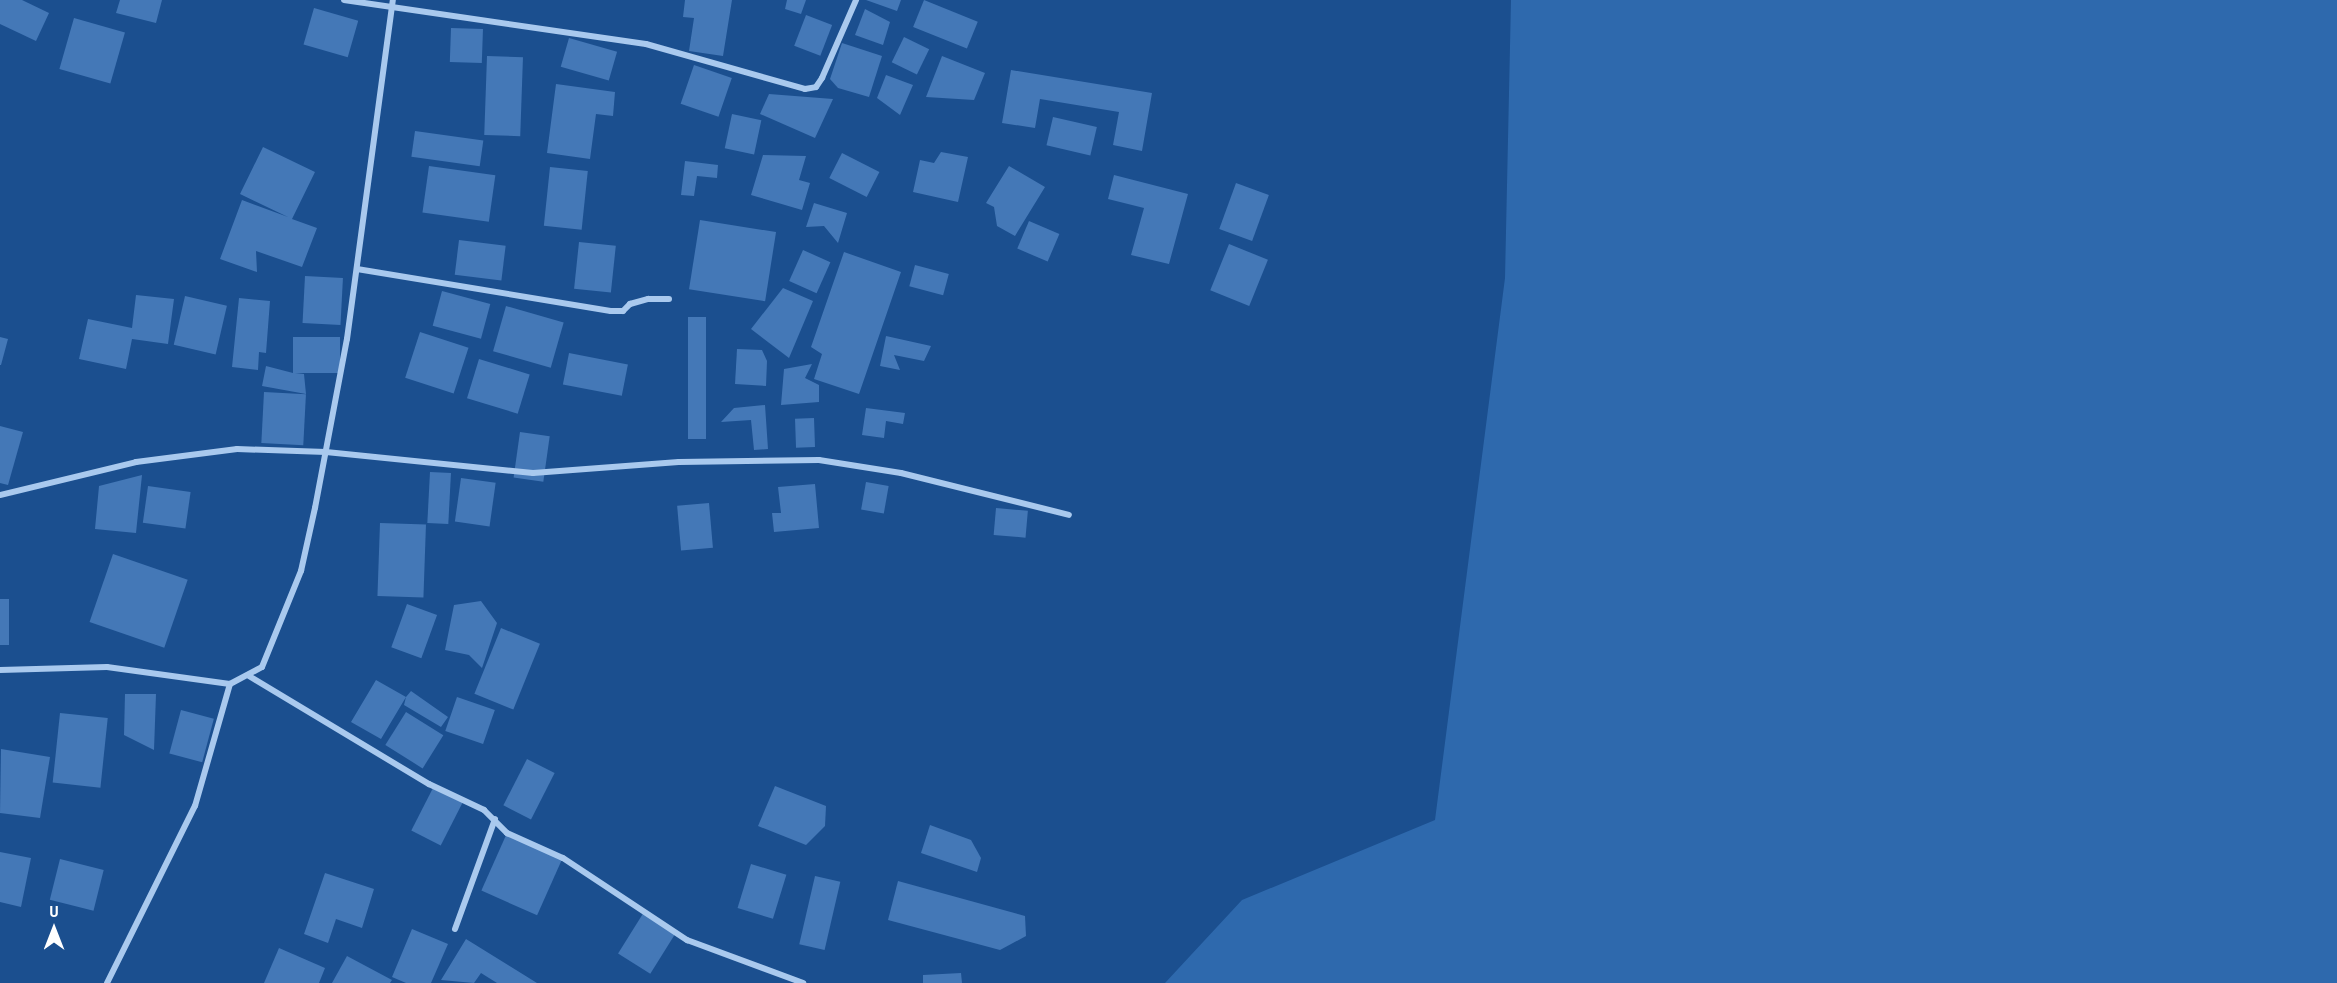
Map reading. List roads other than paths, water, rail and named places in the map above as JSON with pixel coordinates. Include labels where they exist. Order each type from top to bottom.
[{"type":"street","points":[[344,0],[393,10],[663,48],[805,89],[816,87],[822,78],[856,0]]},
{"type":"street","points":[[0,670],[107,667],[230,684],[249,676],[262,667],[270,653],[301,571],[326,452],[357,269],[393,0]]},
{"type":"street","points":[[357,269],[611,311],[623,311],[630,304],[648,299],[669,299]]},
{"type":"street","points":[[0,495],[136,462],[237,449],[326,452],[532,473],[679,462],[819,460],[901,473],[1069,515]]},
{"type":"street","points":[[249,676],[495,819],[507,833],[563,858],[687,940],[803,983]]},
{"type":"street","points":[[106,983],[195,806],[230,684]]},
{"type":"street","points":[[455,929],[495,819]]}]
